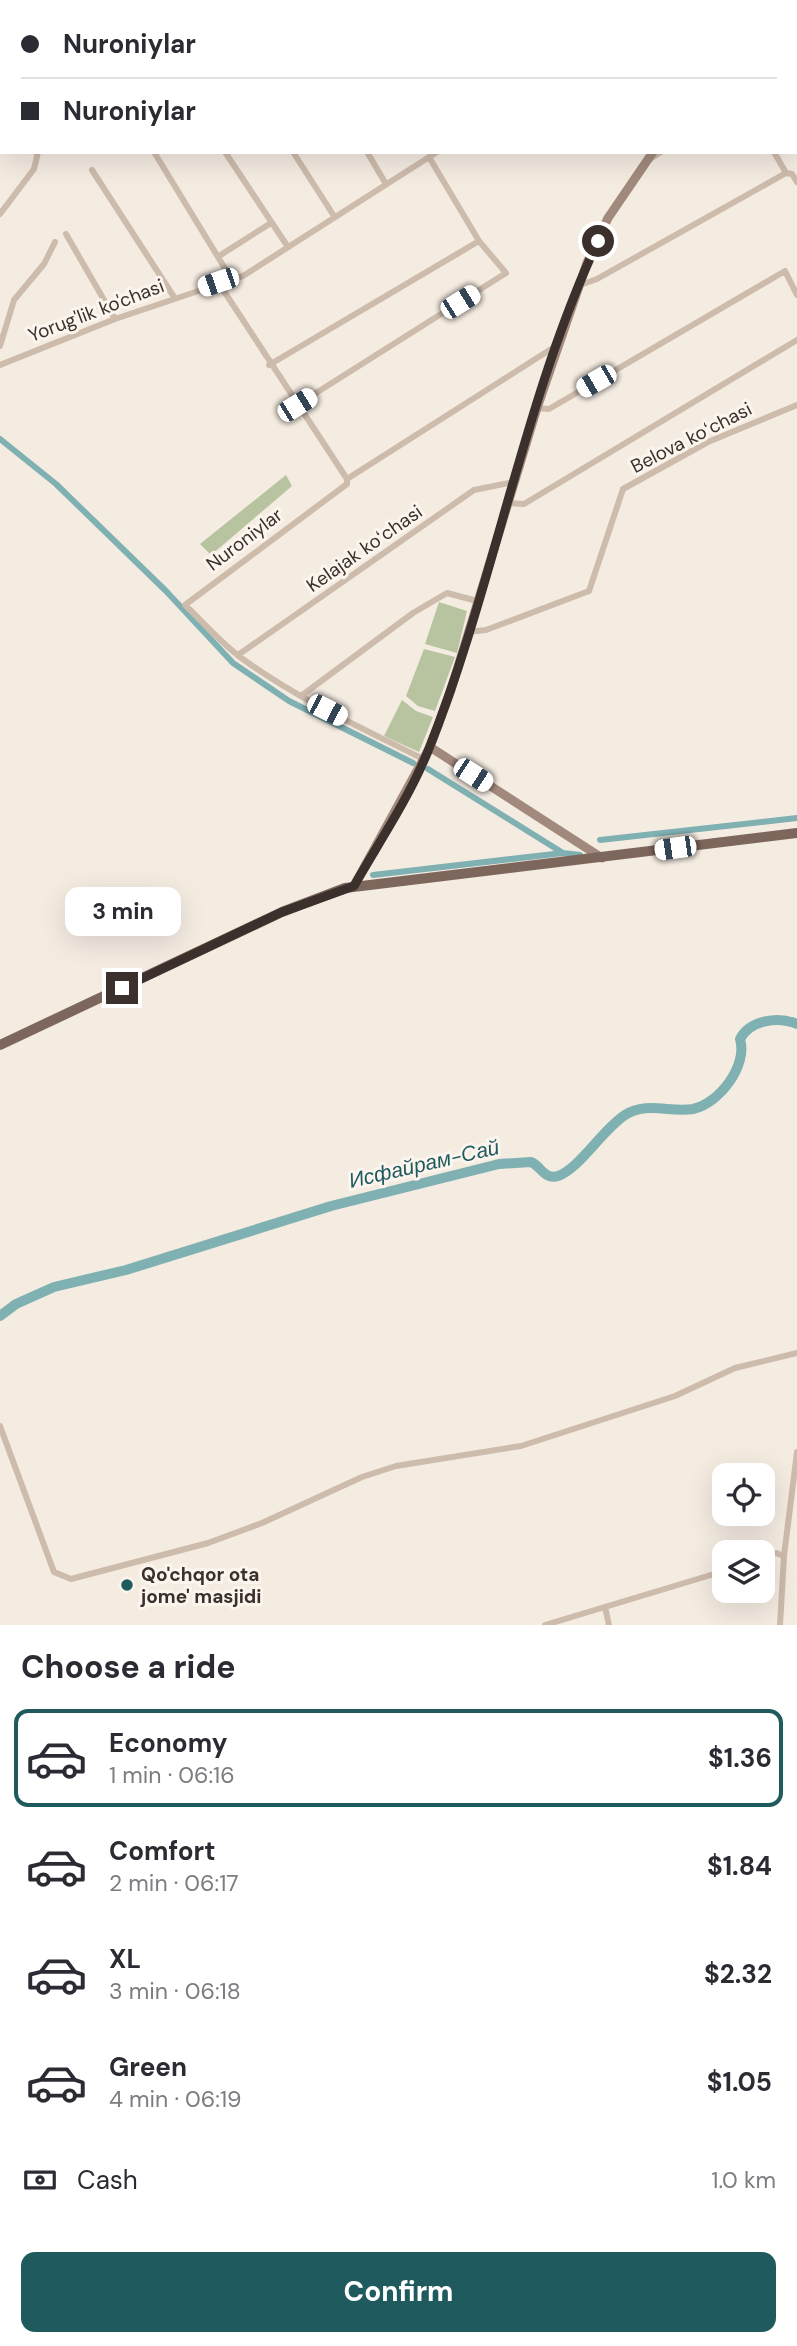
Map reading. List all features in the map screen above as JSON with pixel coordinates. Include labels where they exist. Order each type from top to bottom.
[{"type":"main road","points":[[354,886],[425,760],[579,285],[608,218],[651,156]]},
{"type":"main road","points":[[430,747],[602,858]]},
{"type":"main road","points":[[0,1045],[282,912],[354,886],[797,833]]},
{"type":"street","points":[[0,214],[34,169],[38,154]]},
{"type":"street","points":[[155,154],[233,280]]},
{"type":"street","points":[[226,154],[288,247]]},
{"type":"street","points":[[294,154],[334,216]]},
{"type":"street","points":[[368,154],[386,184]]},
{"type":"street","name":"Yorug'lik ko'chasi","points":[[0,365],[174,297],[218,282],[233,280],[434,154]]},
{"type":"street","points":[[776,154],[797,182]]},
{"type":"street","points":[[297,405],[506,273],[479,241],[429,157]]},
{"type":"street","points":[[92,170],[174,297]]},
{"type":"street","points":[[579,285],[597,279],[791,173]]},
{"type":"street","points":[[219,256],[271,223]]},
{"type":"street","points":[[66,233],[115,319]]},
{"type":"street","points":[[269,365],[479,241]]},
{"type":"street","points":[[0,346],[14,300],[44,264],[55,242]]},
{"type":"street","points":[[537,408],[549,409],[785,271],[797,295]]},
{"type":"street","points":[[218,282],[269,365],[347,479]]},
{"type":"street","points":[[507,503],[524,504],[797,341]]},
{"type":"street","name":"Nuroniylar","points":[[425,760],[300,696],[238,655],[186,604],[347,484],[347,479],[559,344]]},
{"type":"street","name":"Belova koʻchasi","points":[[468,632],[498,626],[589,591],[623,489],[708,442],[797,405]]},
{"type":"street","name":"Kelajak koʻchasi","points":[[238,655],[474,490],[514,482]]},
{"type":"street","points":[[300,696],[413,613],[447,593],[477,601]]},
{"type":"street","points":[[0,1426],[54,1573],[71,1579],[208,1543],[262,1523],[362,1477],[396,1466],[521,1446],[676,1396],[734,1368],[797,1353]]},
{"type":"street","points":[[780,1625],[784,1556],[797,1452]]},
{"type":"street","points":[[775,1553],[784,1556]]},
{"type":"street","points":[[545,1625],[712,1575]]},
{"type":"street","points":[[605,1607],[609,1625]]},
{"type":"green space","points":[[286,475],[292,486],[211,555],[200,544]]},
{"type":"green space","points":[[439,602],[467,611],[457,653],[425,644]]},
{"type":"green space","points":[[424,649],[455,657],[435,711],[418,706],[406,696]]},
{"type":"green space","points":[[402,700],[416,711],[433,717],[419,752],[384,736]]},
{"type":"waterway","points":[[0,439],[56,484],[166,591],[233,663],[289,701],[413,763]]},
{"type":"waterway","points":[[428,769],[563,853]]},
{"type":"waterway","points":[[600,840],[797,818]]},
{"type":"waterway","points":[[373,875],[563,853],[580,855]]},
{"type":"waterway","name":"Исфайрам-Сай","points":[[0,1316],[16,1304],[54,1287],[126,1270],[331,1206],[499,1164],[531,1162],[549,1176],[558,1176],[575,1165],[616,1122],[633,1111],[650,1108],[693,1109],[713,1099],[730,1082],[736,1071],[740,1060],[740,1039],[750,1028],[773,1020],[797,1024]]},
{"type":"place","name":"Qo'chqor ota jome' masjidi","points":[[127,1585]]},
{"type":"route","points":[[122,988],[282,912],[354,886],[430,747],[451,690],[537,408],[587,263],[598,241]]}]
